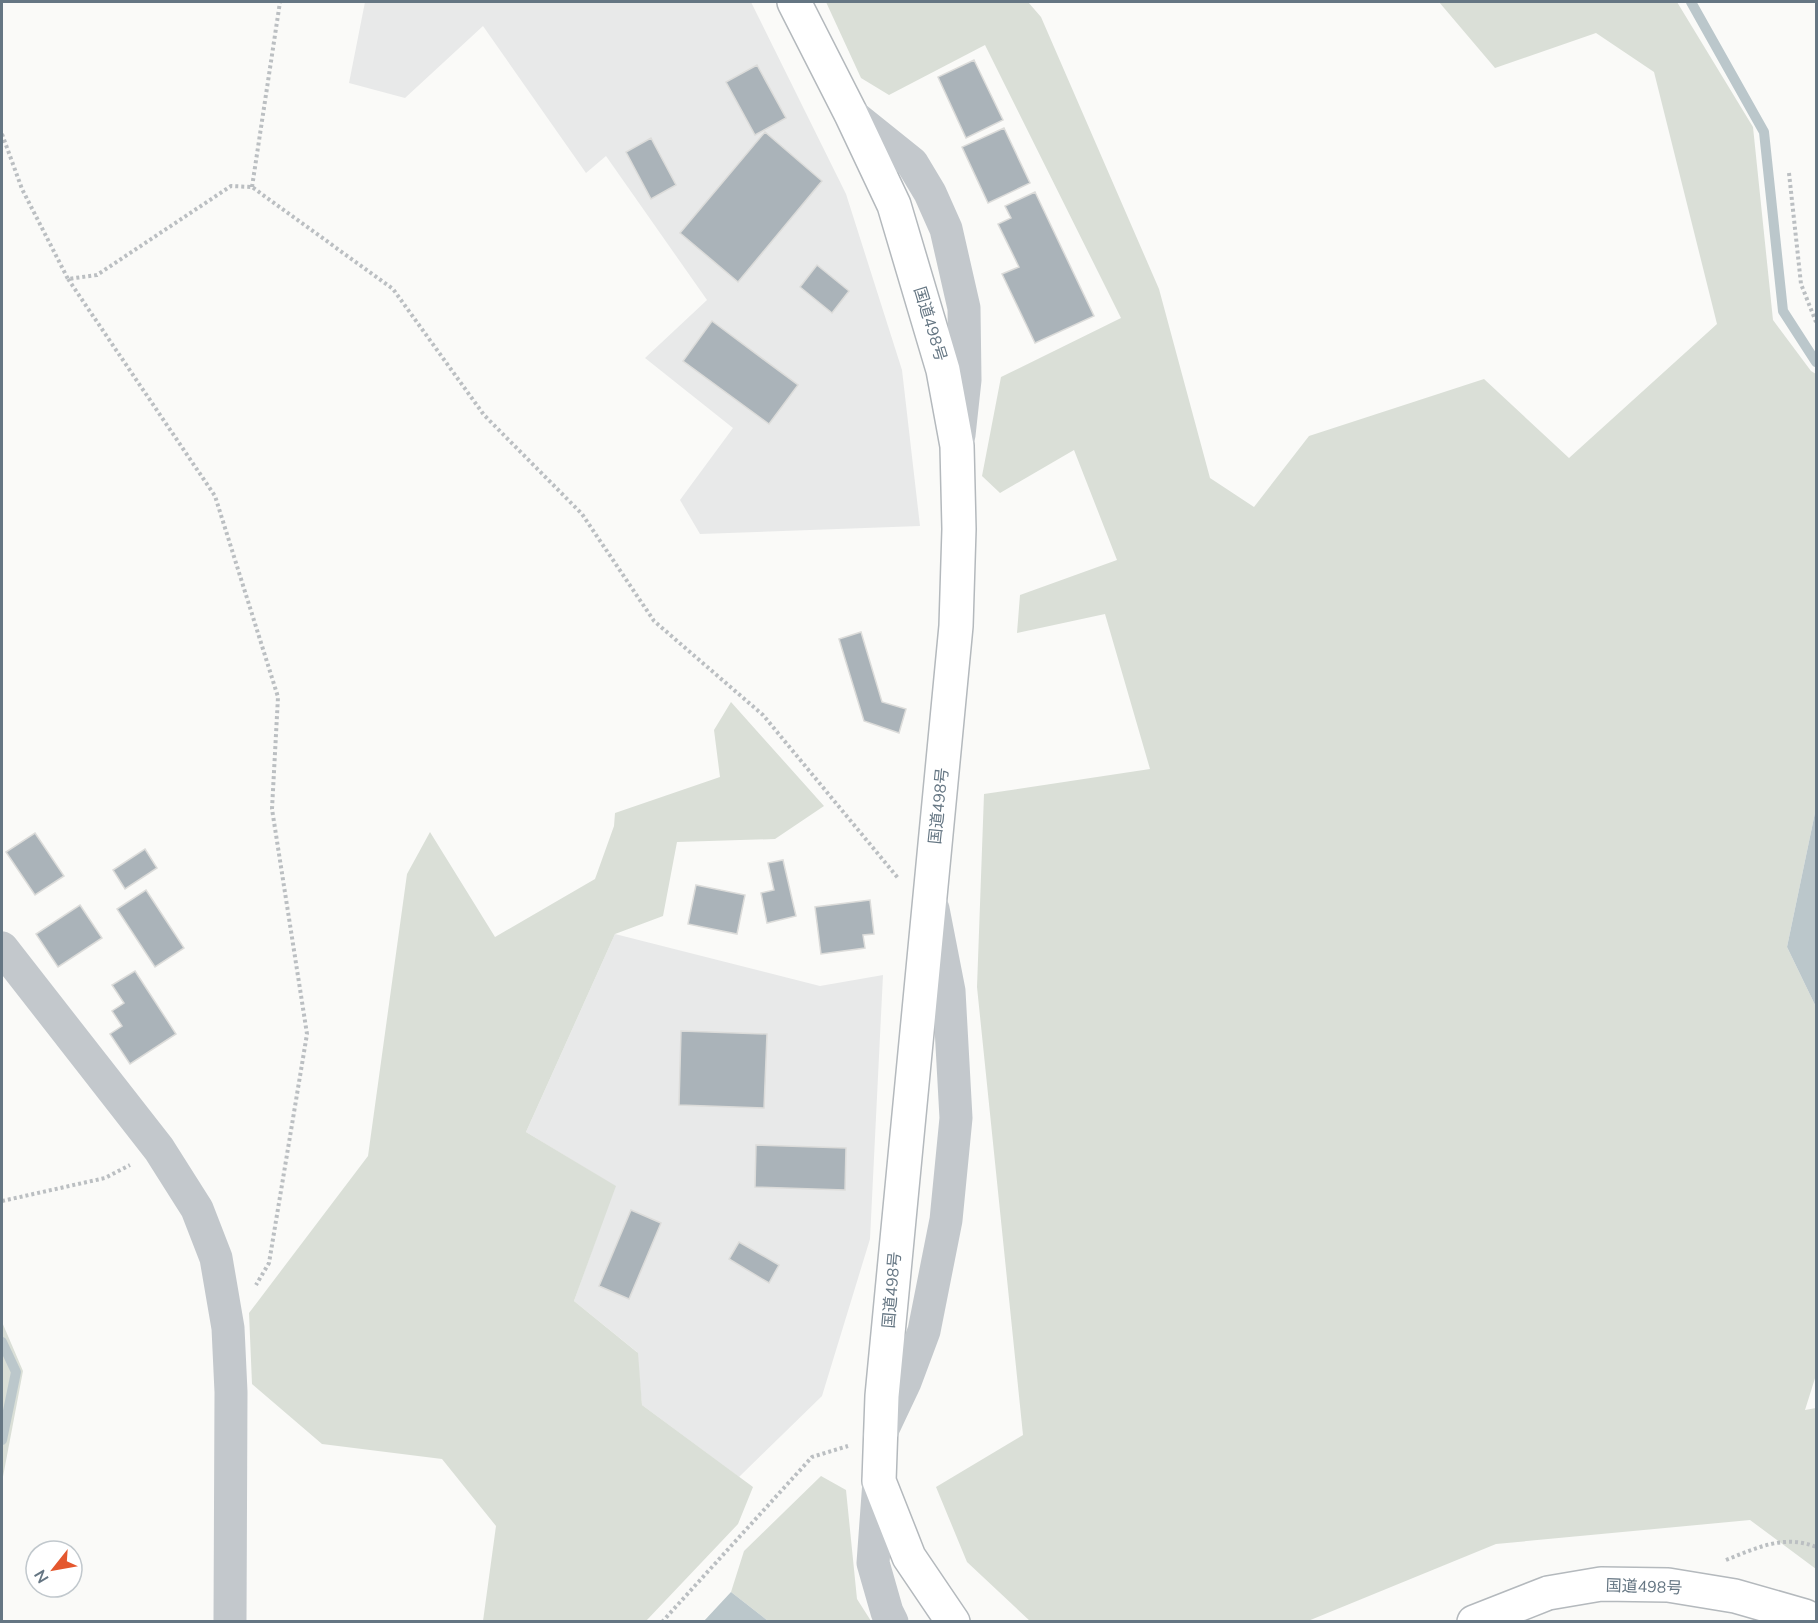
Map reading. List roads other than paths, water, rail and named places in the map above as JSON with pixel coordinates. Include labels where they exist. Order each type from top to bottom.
[{"type":"highway","name":"国道498号","points":[[794,2],[894,205],[943,370],[957,446],[956,626],[879,1436],[879,1481],[909,1557],[953,1622]]},
{"type":"highway","name":"国道498号","points":[[1474,1622],[1548,1593],[1601,1584],[1668,1585],[1735,1596],[1805,1616],[1814,1622]]},
{"type":"street","points":[[851,114],[912,164],[930,193],[946,229],[964,308],[964,380],[957,446]]},
{"type":"street","points":[[879,1436],[905,1382],[924,1331],[946,1220],[956,1118],[949,991],[930,896]]},
{"type":"street","points":[[2,948],[159,1149],[197,1209],[216,1258],[228,1328],[231,1392],[230,1622]]},
{"type":"street","points":[[879,1481],[873,1563],[892,1622]]},
{"type":"waterway","points":[[1691,2],[1764,132],[1783,311],[1816,362]]},
{"type":"waterway","points":[[2,1342],[16,1372],[2,1440]]}]
